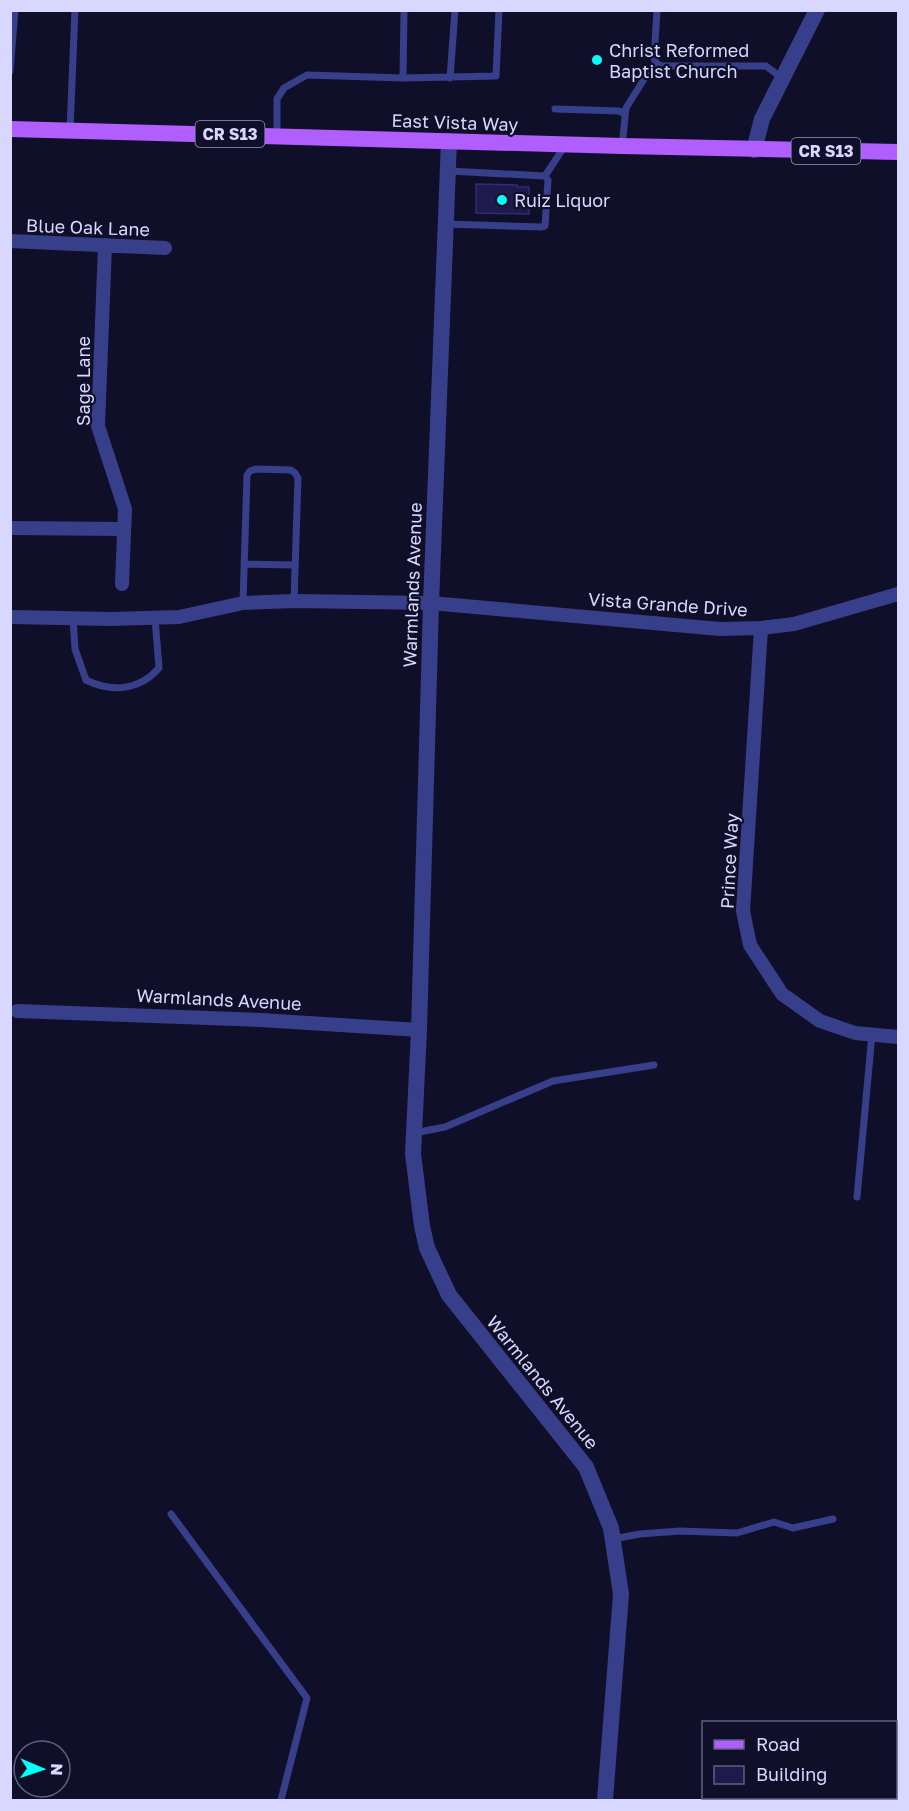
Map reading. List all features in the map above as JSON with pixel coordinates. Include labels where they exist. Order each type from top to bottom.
[{"type":"main road","name":"East Vista Way","points":[[10,129],[898,152]]},
{"type":"street","points":[[754,150],[762,119],[814,12]]},
{"type":"street","name":"Warmlands Avenue","points":[[449,141],[430,603],[419,1030],[413,1154],[427,1248],[449,1295],[586,1467],[611,1528],[621,1594],[605,1800]]},
{"type":"street","name":"Blue Oak Lane","points":[[10,242],[165,248]]},
{"type":"street","name":"Sage Lane","points":[[105,245],[98,426],[125,509],[122,584]]},
{"type":"street","points":[[10,528],[124,529]]},
{"type":"street","name":"Vista Grande Drive","points":[[10,617],[179,617],[243,603],[294,601],[430,603],[720,629],[761,628],[794,624],[898,594]]},
{"type":"street","name":"Prince Way","points":[[761,628],[743,911],[750,945],[782,994],[820,1021],[855,1033],[898,1037]]},
{"type":"street","name":"Warmlands Avenue","points":[[17,1011],[261,1020],[419,1030]]},
{"type":"lane","points":[[10,71],[15,10]]},
{"type":"lane","points":[[70,130],[75,10]]},
{"type":"lane","points":[[403,78],[404,10]]},
{"type":"lane","points":[[450,78],[455,10]]},
{"type":"lane","points":[[277,135],[277,99],[284,88],[307,75],[403,78],[496,76],[499,10]]},
{"type":"lane","points":[[657,10],[654,59],[657,64],[662,66],[766,66],[782,78]]},
{"type":"lane","points":[[622,146],[628,103],[651,68],[657,64]]},
{"type":"lane","points":[[555,110],[619,111],[625,114]]},
{"type":"lane","points":[[545,176],[566,144]]},
{"type":"lane","points":[[447,171],[545,176]]},
{"type":"lane","points":[[446,224],[545,226],[548,180],[545,176]]},
{"type":"lane","points":[[243,603],[247,475],[256,469],[291,471],[298,478],[294,601]]},
{"type":"lane","points":[[244,564],[295,565]]},
{"type":"lane","points":[[73,618],[75,649],[86,680],[94,684],[124,687],[138,685],[150,678],[159,668],[155,618]]},
{"type":"lane","points":[[857,1197],[872,1034]]},
{"type":"lane","points":[[414,1133],[446,1127],[553,1081],[654,1065]]},
{"type":"lane","points":[[171,1514],[307,1698],[281,1800]]},
{"type":"lane","points":[[612,1539],[680,1531],[737,1533],[774,1522],[793,1528],[833,1519]]},
{"type":"building","name":"Ruiz Liquor","points":[[476,184],[529,187],[529,214],[476,213]]},
{"type":"place","name":"Christ Reformed Baptist Church","points":[[597,60]]},
{"type":"place","name":"Ruiz Liquor","points":[[502,200]]}]
